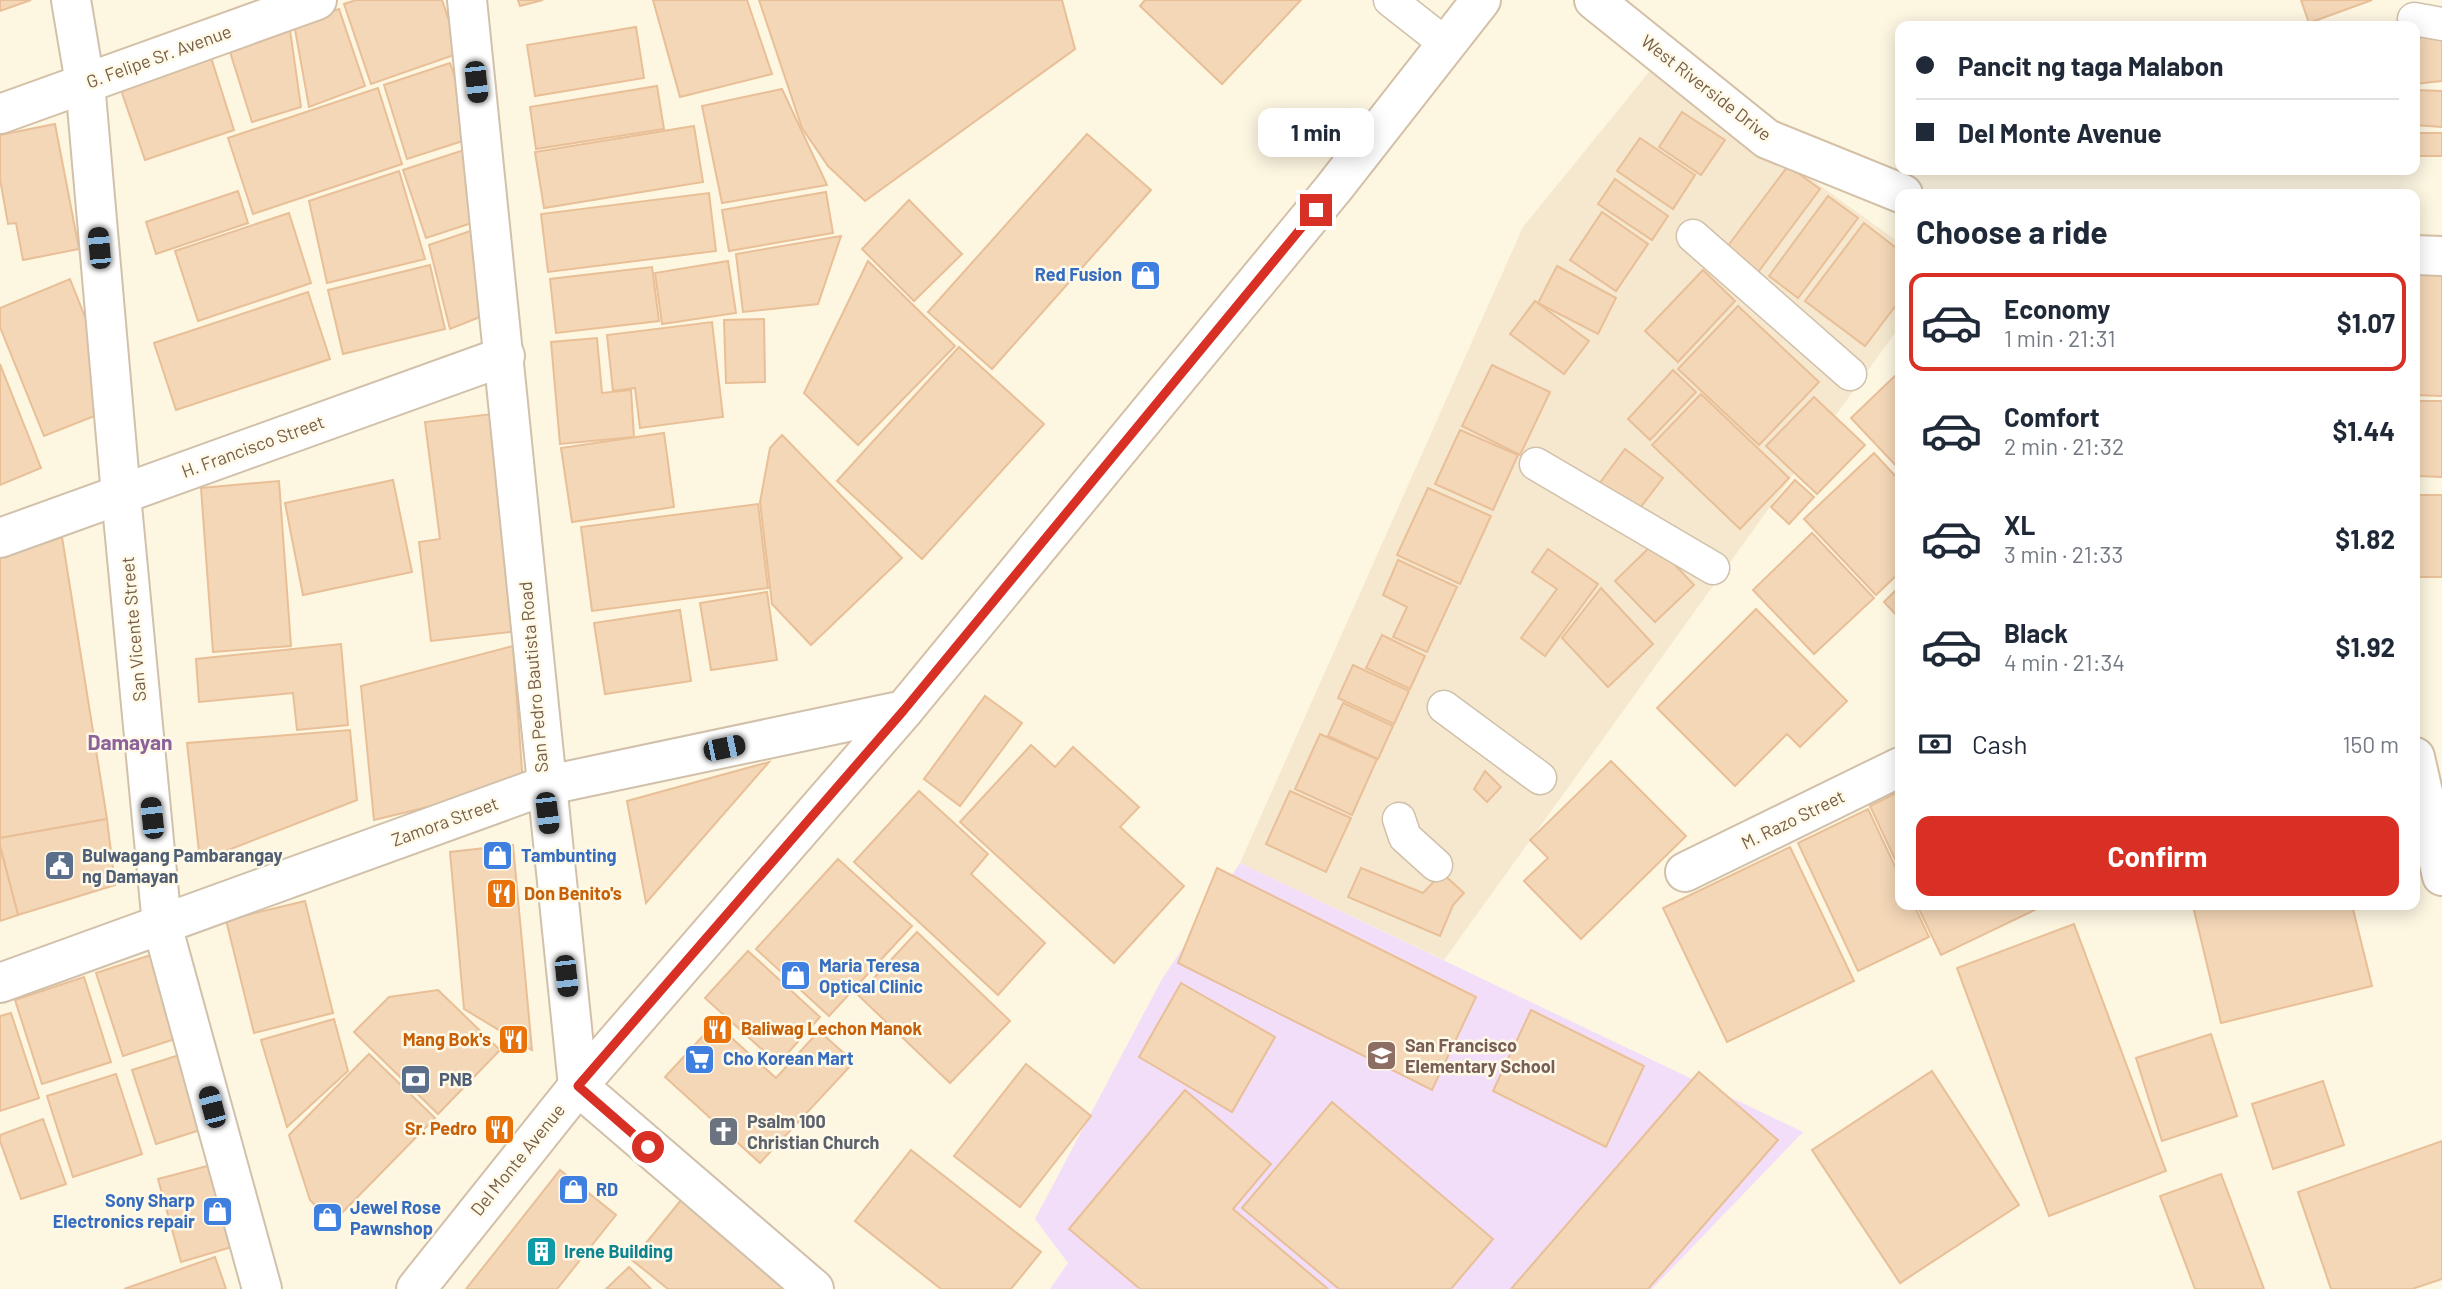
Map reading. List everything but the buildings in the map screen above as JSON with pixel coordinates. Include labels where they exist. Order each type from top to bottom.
[{"type":"street","name":"San Vicente Street","points":[[71,0],[85,83],[162,925],[262,1289]]},
{"type":"street","name":"G. Felipe Sr. Avenue","points":[[0,114],[317,0]]},
{"type":"street","name":"San Pedro Bautista Road","points":[[467,0],[505,356],[544,786],[578,1086]]},
{"type":"street","name":"Del Monte Avenue","points":[[416,1289],[578,1086],[904,710],[1333,189],[1481,0]]},
{"type":"street","name":"West Riverside Drive","points":[[1594,0],[1768,139],[1895,191]]},
{"type":"street","points":[[2420,256],[2442,256]]},
{"type":"street","name":"H. Francisco Street","points":[[0,538],[505,356]]},
{"type":"street","name":"Zamora Street","points":[[0,983],[544,786],[904,710]]},
{"type":"street","name":"M. Razo Street","points":[[1685,872],[1895,770]]},
{"type":"street","points":[[2420,779],[2442,876]]},
{"type":"street","points":[[578,1086],[814,1289]]},
{"type":"lane","points":[[1390,0],[1446,44]]},
{"type":"lane","points":[[1693,236],[1850,374]]},
{"type":"lane","points":[[1536,464],[1713,568]]},
{"type":"lane","points":[[1444,707],[1540,778]]},
{"type":"lane","points":[[1399,819],[1405,836],[1436,865]]},
{"type":"shaded area","points":[[1654,66],[1895,239],[1895,333],[1444,960],[1240,863],[1523,227]]},
{"type":"shaded area","name":"San Francisco Elementary School","points":[[1240,863],[1803,1132],[1652,1289],[1050,1289],[1068,1263],[1035,1219],[1162,979]]},
{"type":"place","name":"Red Fusion","points":[[1145,275]]},
{"type":"place","name":"Tambunting","points":[[498,856]]},
{"type":"place","name":"Bulwagang Pambarangay ng Damayan","points":[[59,866]]},
{"type":"place","name":"Don Benito's","points":[[501,894]]},
{"type":"place","name":"Maria Teresa Optical Clinic","points":[[796,976]]},
{"type":"place","name":"Baliwag Lechon Manok","points":[[718,1029]]},
{"type":"place","name":"Mang Bok's","points":[[514,1040]]},
{"type":"place","name":"San Francisco Elementary School","points":[[1382,1056]]},
{"type":"place","name":"Cho Korean Mart","points":[[700,1059]]},
{"type":"place","name":"PNB","points":[[416,1080]]},
{"type":"place","name":"Sr. Pedro","points":[[500,1129]]},
{"type":"place","name":"Psalm 100 Christian Church","points":[[724,1132]]},
{"type":"place","name":"RD","points":[[573,1190]]},
{"type":"place","name":"Sony Sharp Electronics repair","points":[[218,1211]]},
{"type":"place","name":"Jewel Rose Pawnshop","points":[[327,1218]]},
{"type":"place","name":"Irene Building","points":[[541,1252]]},
{"type":"district","name":"Damayan","points":[[130,743]]},
{"type":"route","points":[[648,1147],[578,1086],[904,710],[1316,210]]}]
